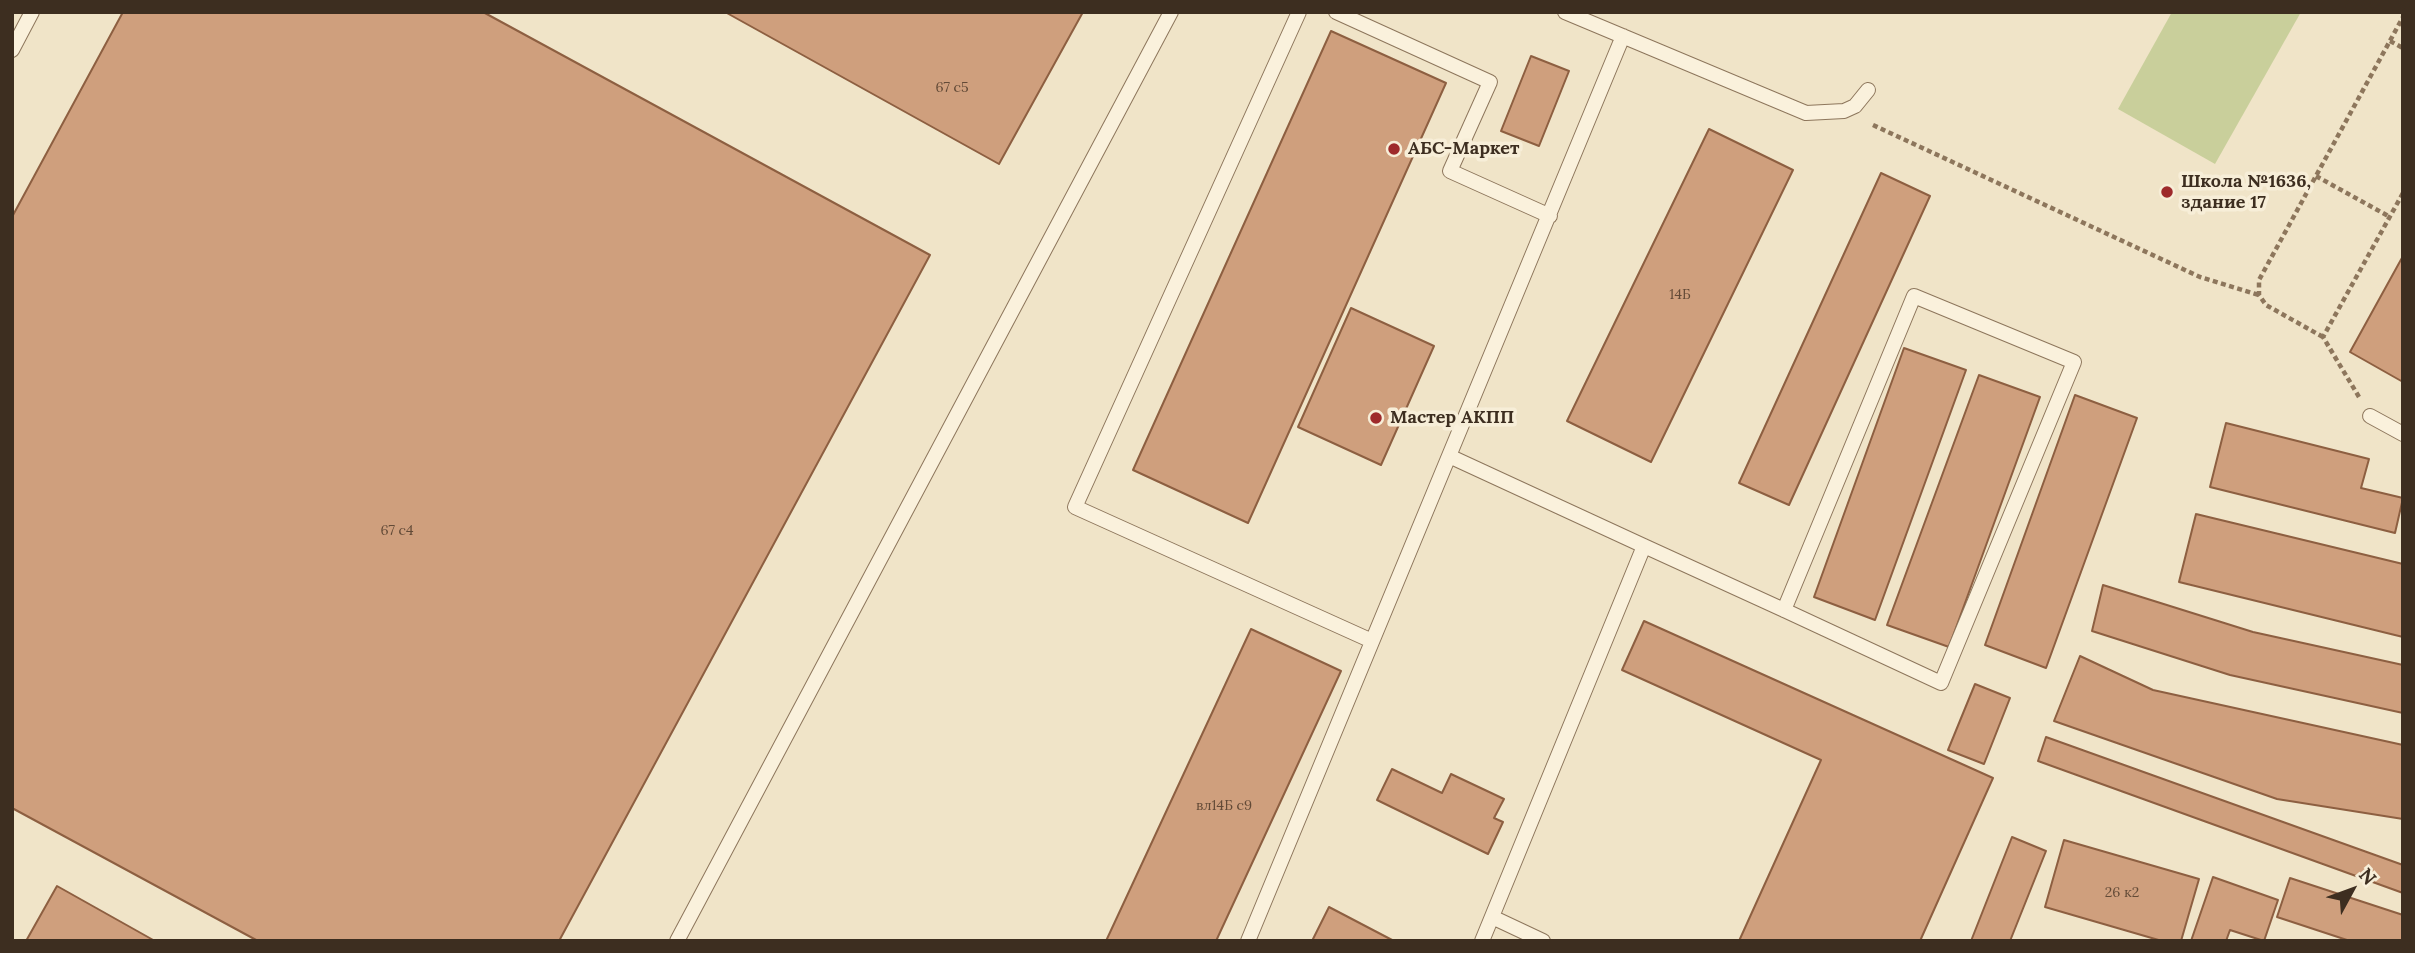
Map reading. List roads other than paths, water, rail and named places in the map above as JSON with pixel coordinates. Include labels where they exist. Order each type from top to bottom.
[{"type":"lane","points":[[12,50],[32,12]]},
{"type":"lane","points":[[677,941],[1171,12]]},
{"type":"lane","points":[[1299,12],[1075,507],[1372,641]]},
{"type":"lane","points":[[1336,12],[1490,82],[1450,171],[1550,216]]},
{"type":"lane","points":[[1565,12],[1805,113],[1844,111],[1855,106],[1868,90]]},
{"type":"lane","points":[[1248,941],[1623,36]]},
{"type":"lane","points":[[1449,456],[1941,683],[2074,362],[1914,296],[1784,610]]},
{"type":"lane","points":[[2370,416],[2403,435]]},
{"type":"lane","points":[[1482,941],[1644,546]]},
{"type":"lane","points":[[1492,917],[1543,941]]},
{"type":"place","name":"АБС-Маркет","points":[[1394,149]]},
{"type":"place","name":"Школа №1636, здание 17","points":[[2167,192]]},
{"type":"place","name":"Мастер АКПП","points":[[1376,418]]}]
